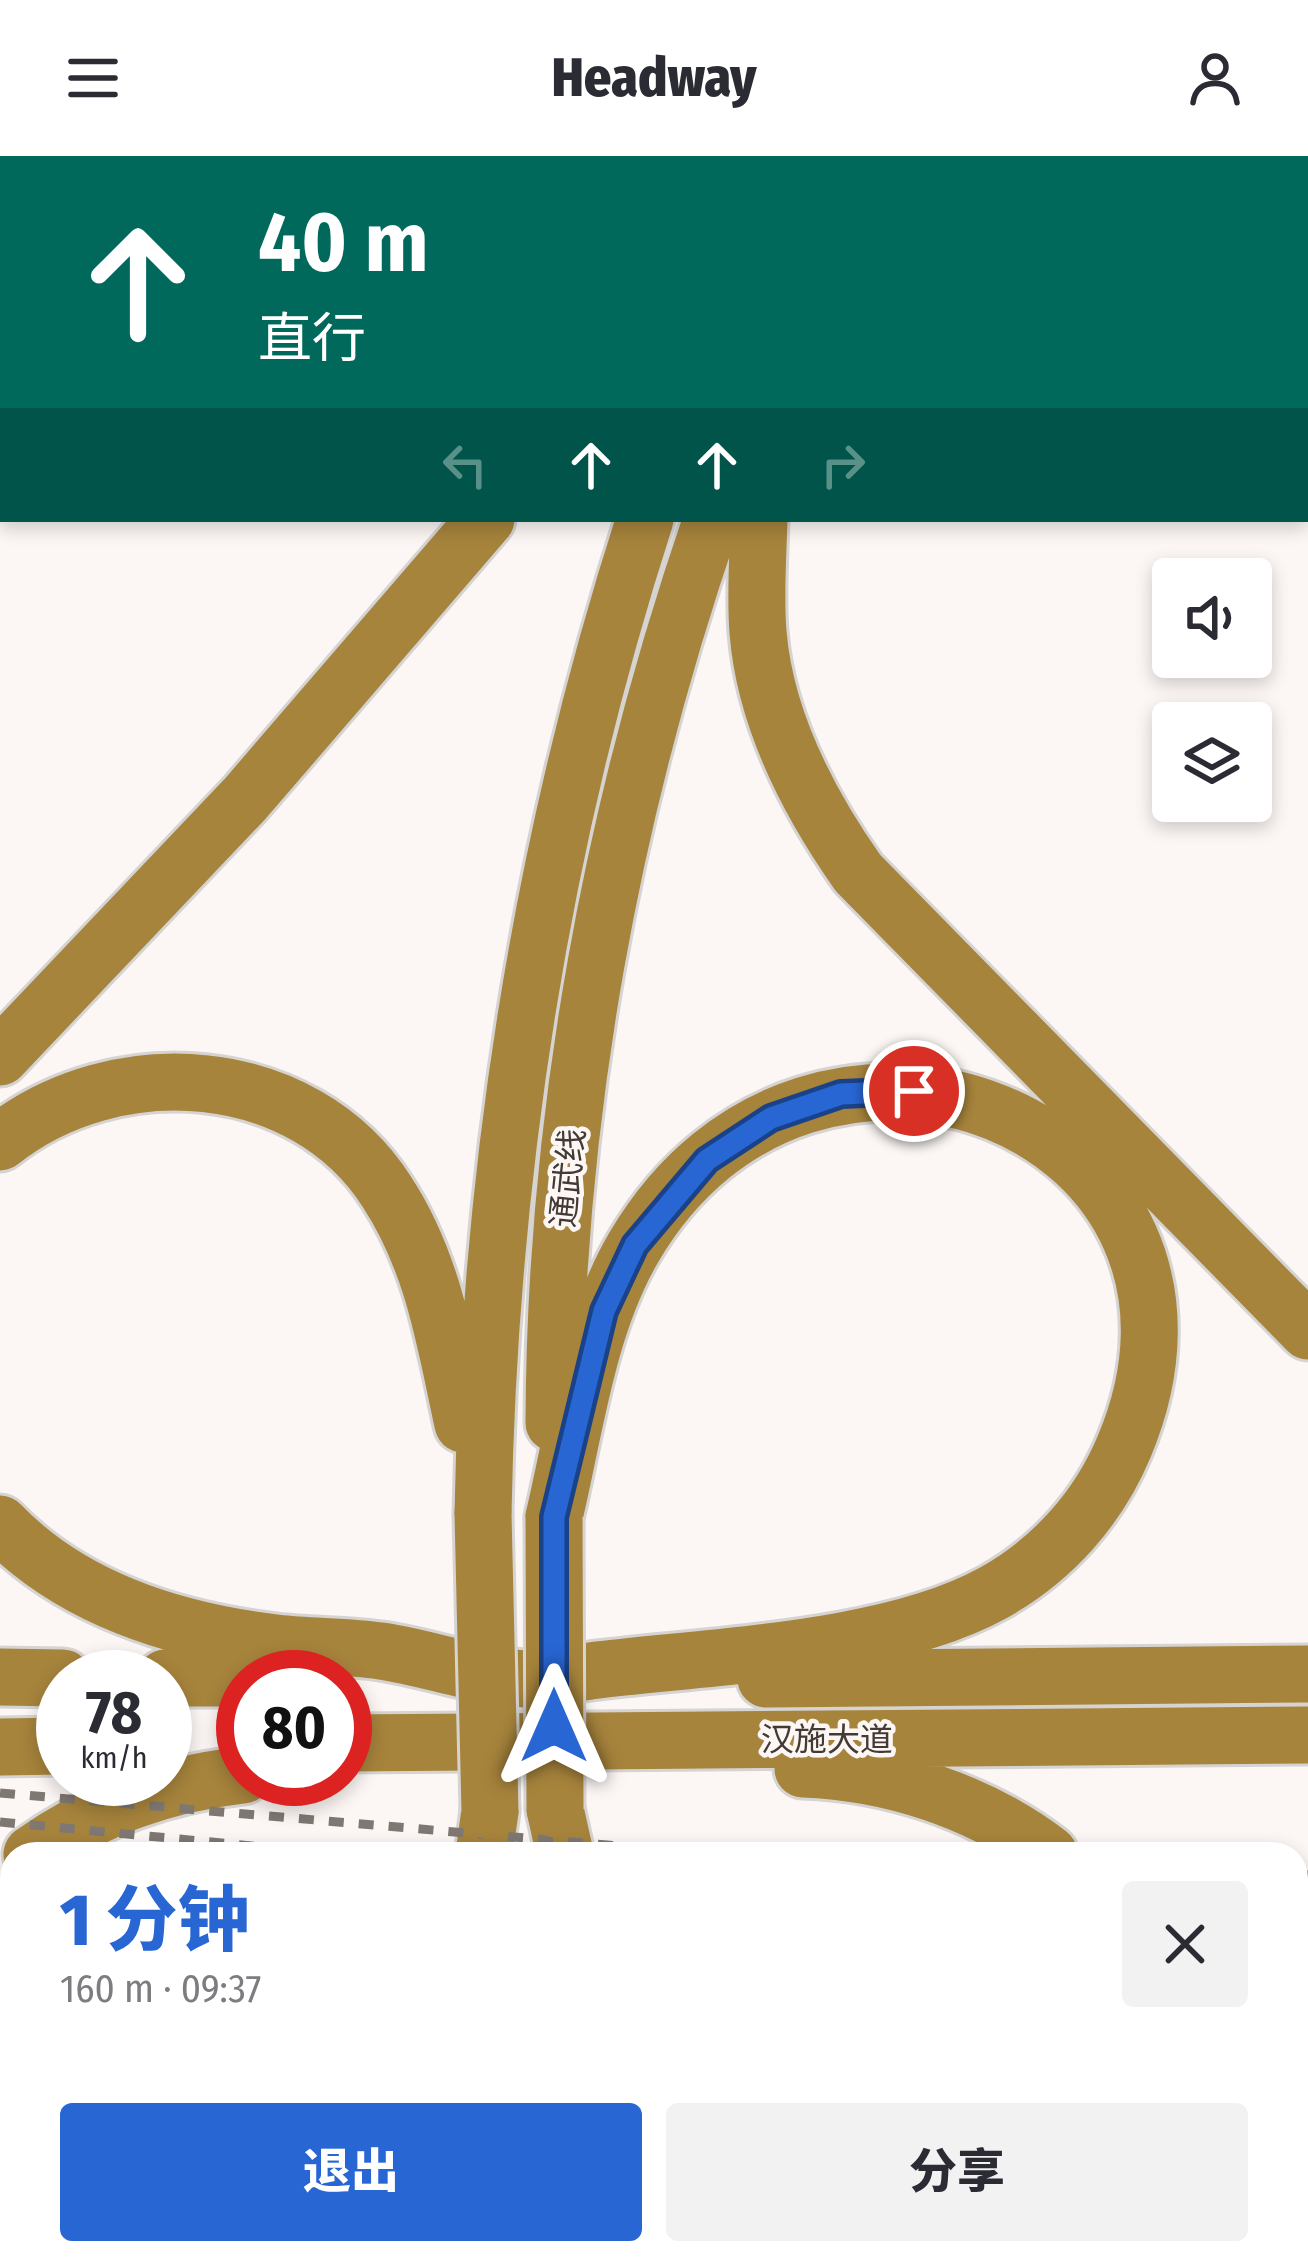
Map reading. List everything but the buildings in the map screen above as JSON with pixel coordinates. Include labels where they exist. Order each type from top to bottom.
[{"type":"highway","points":[[0,1057],[245,800],[483,522]]},
{"type":"highway","name":"通武线","points":[[488,1840],[483,1514],[491,1300],[520,1043],[565,811],[644,522]]},
{"type":"highway","name":"通武线","points":[[558,1839],[554,1517],[560,1255],[587,1017],[633,787],[711,522]]},
{"type":"highway","points":[[759,522],[758,632],[764,671],[787,748],[830,833],[858,873],[1308,1331]]},
{"type":"highway","points":[[0,1142],[65,1101],[117,1086],[171,1081],[258,1096],[334,1134],[360,1155],[386,1190],[427,1268],[483,1514]]},
{"type":"highway","points":[[0,1524],[87,1591],[129,1608],[217,1633],[377,1650],[528,1679],[817,1643],[922,1622],[975,1602],[1023,1575],[1076,1526],[1116,1466],[1141,1399],[1148,1328],[1136,1262],[1124,1232],[1068,1152],[982,1106],[914,1091],[878,1090],[806,1103],[771,1118],[707,1160],[635,1245],[604,1311],[554,1517]]},
{"type":"highway","name":"汉施大道","points":[[372,1679],[1308,1674]]},
{"type":"highway","points":[[0,1677],[36,1678]]},
{"type":"highway","name":"汉施大道","points":[[372,1743],[1308,1735]]},
{"type":"highway","points":[[372,1759],[521,1741],[859,1774],[975,1810],[1029,1842]]},
{"type":"highway","points":[[0,1747],[36,1746]]},
{"type":"highway","points":[[51,1842],[90,1817],[156,1790],[216,1779]]},
{"type":"railway","points":[[0,1793],[572,1842]]},
{"type":"railway","points":[[0,1822],[211,1842]]},
{"type":"route","points":[[554,1726],[554,1517],[604,1311],[635,1245],[680,1186],[707,1160],[771,1118],[841,1094],[914,1091]]}]
